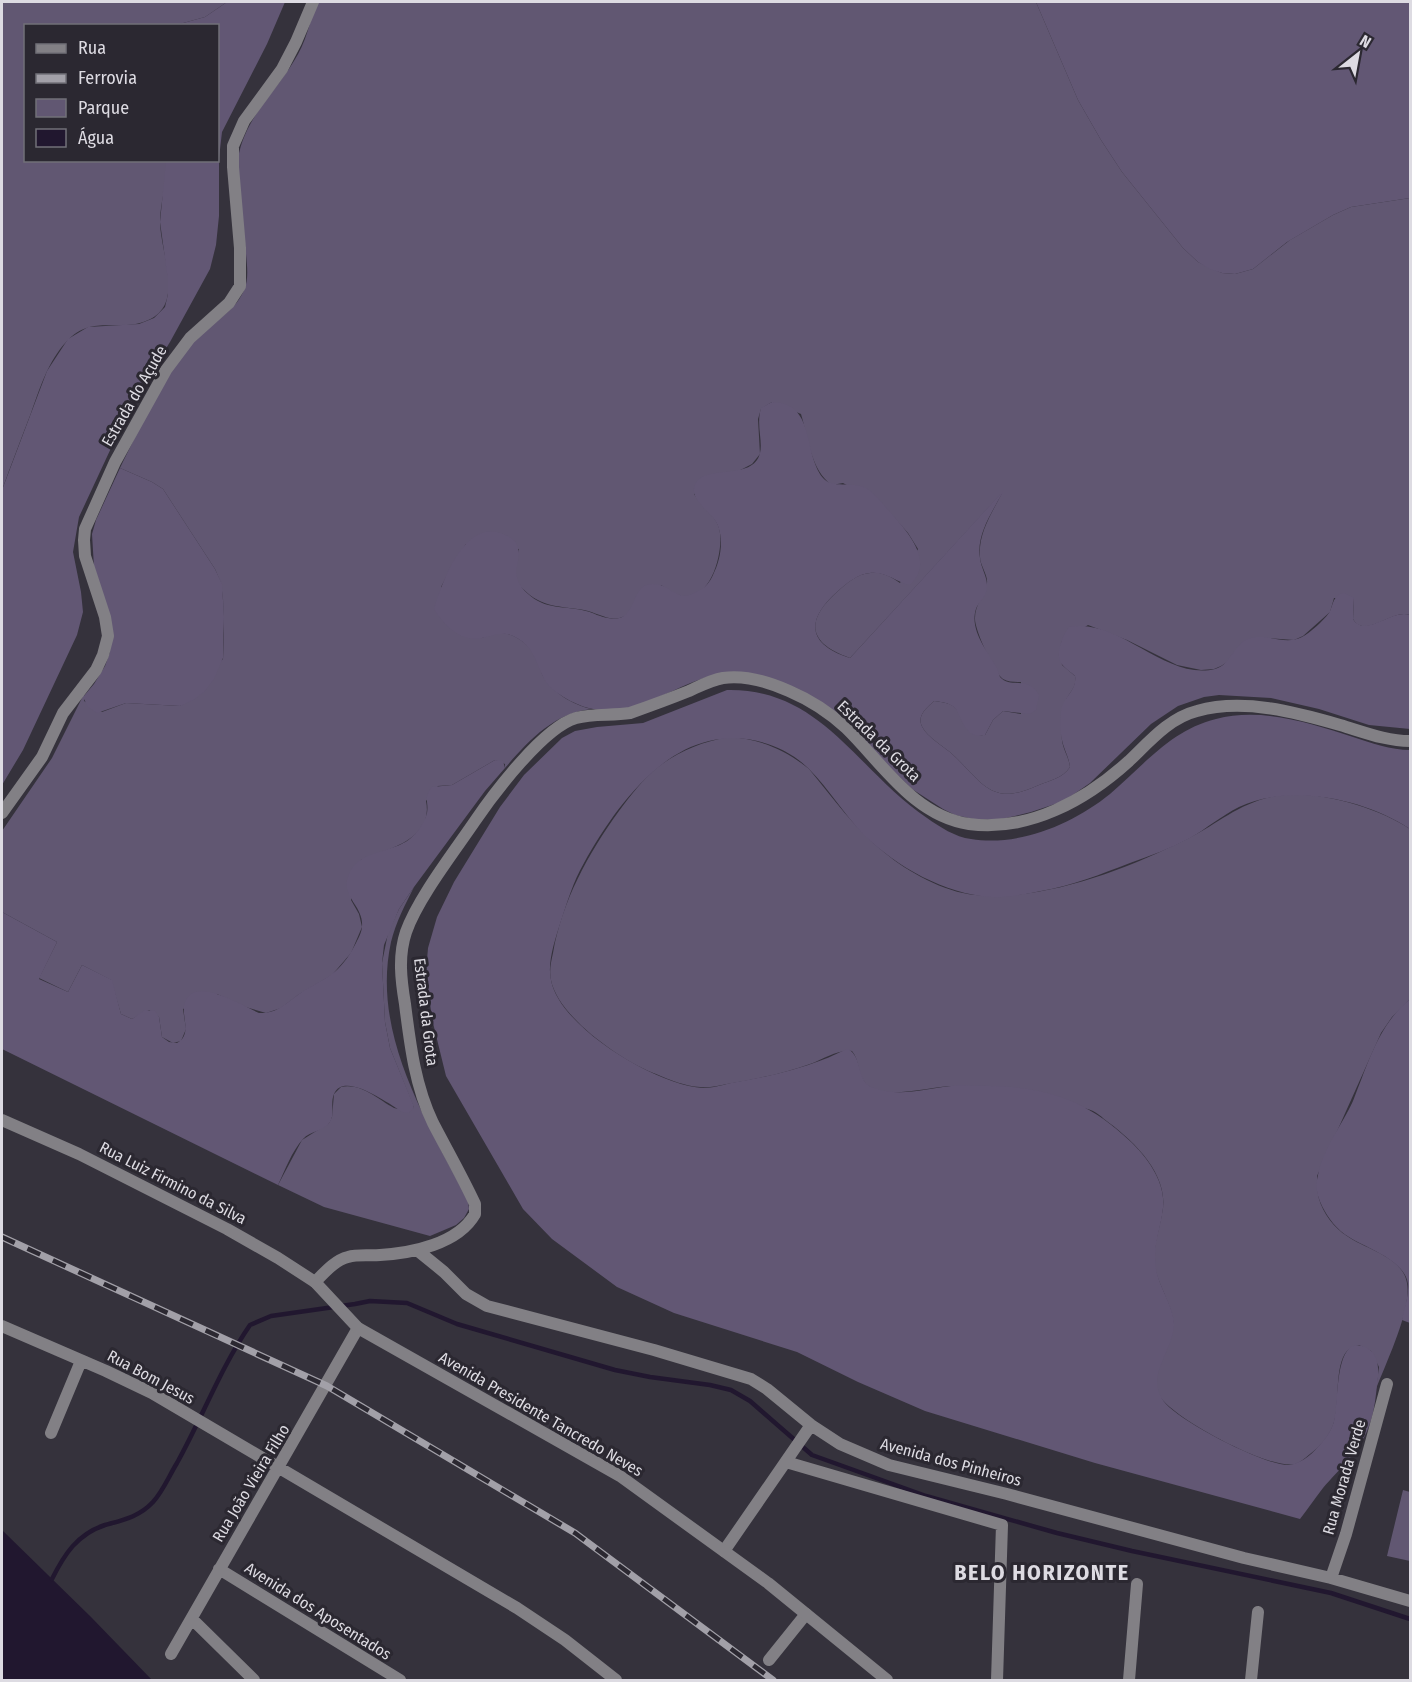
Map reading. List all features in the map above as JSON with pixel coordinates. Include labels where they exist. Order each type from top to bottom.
[{"type":"street","name":"Estrada do Açude","points":[[2,813],[42,757],[63,713],[96,670],[103,655],[108,636],[105,617],[85,556],[86,529],[115,462],[166,370],[190,338],[229,303],[240,286],[240,248],[233,146],[244,121],[282,69],[313,2]]},
{"type":"street","name":"Estrada da Grota","points":[[417,1250],[440,1242],[459,1231],[473,1217],[476,1207],[433,1122],[417,1074],[411,1050],[401,975],[404,938],[421,902],[482,811],[535,748],[555,730],[572,719],[630,713],[725,678],[770,683],[812,702],[827,712],[865,747],[894,781],[930,808],[953,821],[992,825],[1031,818],[1066,806],[1102,783],[1177,719],[1195,711],[1220,706],[1273,709],[1324,720],[1377,738],[1410,741]]},
{"type":"street","name":"Rua Luiz Firmino da Silva","points":[[2,1120],[79,1154],[219,1225],[258,1246],[318,1286]]},
{"type":"street","points":[[318,1286],[330,1268],[346,1257],[417,1250]]},
{"type":"street","name":"Avenida dos Pinheiros","points":[[417,1250],[466,1294],[487,1306],[742,1376],[767,1389],[808,1430],[889,1465],[1244,1558],[1331,1578],[1410,1601]]},
{"type":"street","name":"Avenida Presidente Tancredo Neves","points":[[318,1286],[356,1326],[620,1476],[724,1551],[887,1680]]},
{"type":"street","name":"Rua Bom Jesus","points":[[2,1326],[127,1380],[177,1408],[517,1608],[566,1640],[616,1680]]},
{"type":"street","name":"Rua João Vieira Filho","points":[[171,1654],[279,1469],[356,1326]]},
{"type":"street","points":[[51,1433],[81,1361]]},
{"type":"street","name":"Rua Morada Verde","points":[[1331,1578],[1346,1534],[1387,1384]]},
{"type":"street","points":[[724,1551],[808,1430]]},
{"type":"street","points":[[789,1457],[1002,1525],[997,1680]]},
{"type":"street","name":"Avenida dos Aposentados","points":[[219,1569],[400,1680]]},
{"type":"street","points":[[1129,1680],[1137,1584]]},
{"type":"street","points":[[1251,1680],[1258,1612]]},
{"type":"street","points":[[768,1660],[806,1614]]},
{"type":"street","points":[[192,1619],[254,1680]]},
{"type":"green space","points":[[2,2],[227,2],[205,17],[180,24],[24,24],[24,162],[166,162],[160,219],[168,293],[164,306],[155,316],[130,325],[102,325],[84,329],[76,333],[60,349],[41,385],[2,490]]},
{"type":"green space","points":[[316,2],[1036,2],[1078,100],[1101,140],[1122,172],[1183,248],[1198,262],[1222,273],[1235,274],[1253,269],[1290,240],[1333,215],[1351,207],[1410,198],[1410,615],[1395,616],[1372,625],[1358,625],[1353,619],[1354,598],[1334,598],[1330,612],[1303,636],[1294,640],[1265,638],[1221,666],[1201,670],[1177,665],[1127,640],[1088,625],[1062,641],[1060,649],[1062,665],[1075,676],[1074,687],[1064,705],[1062,727],[1063,744],[1070,767],[1056,778],[1022,791],[1009,794],[998,793],[980,782],[930,736],[920,720],[924,711],[934,701],[946,703],[957,710],[972,733],[985,735],[993,720],[1003,711],[1021,714],[1021,682],[1007,681],[999,675],[981,641],[975,618],[976,609],[987,583],[980,560],[981,540],[1002,493],[850,658],[825,645],[819,638],[816,621],[820,612],[838,591],[861,575],[878,573],[900,583],[918,549],[908,533],[882,504],[843,483],[832,485],[825,479],[811,453],[801,414],[772,402],[761,409],[758,419],[760,454],[752,464],[694,494],[714,518],[720,537],[718,561],[714,573],[700,592],[691,596],[678,595],[661,585],[625,616],[605,617],[584,610],[545,603],[530,595],[518,583],[516,577],[519,549],[466,544],[441,587],[481,638],[505,633],[521,640],[534,653],[543,676],[552,688],[578,705],[592,709],[554,722],[533,738],[505,768],[505,764],[495,760],[452,785],[438,786],[426,801],[427,814],[416,834],[395,847],[361,860],[351,900],[359,914],[362,927],[351,953],[332,975],[281,1008],[266,1013],[242,1006],[217,994],[183,1009],[186,1029],[181,1041],[173,1043],[162,1037],[159,1017],[149,1010],[132,1019],[121,1014],[111,980],[82,965],[68,992],[39,978],[57,942],[2,912],[2,831],[52,758],[84,694],[84,701],[102,712],[126,703],[180,706],[223,659],[223,599],[221,583],[215,569],[163,489],[120,468],[152,404],[179,359],[196,338],[233,306],[244,290],[247,268],[237,169],[241,145],[253,119],[302,47]]},
{"type":"green space","points":[[728,737],[771,746],[791,756],[809,769],[854,824],[894,860],[915,874],[939,885],[975,895],[1002,896],[1029,893],[1084,881],[1163,851],[1199,833],[1240,808],[1276,796],[1309,795],[1346,802],[1381,814],[1410,829],[1410,999],[1392,1017],[1381,1033],[1317,1176],[1319,1199],[1323,1210],[1333,1224],[1342,1233],[1391,1260],[1404,1274],[1408,1294],[1406,1307],[1376,1389],[1379,1367],[1371,1351],[1359,1345],[1347,1351],[1340,1366],[1333,1427],[1314,1451],[1295,1464],[1283,1464],[1243,1451],[1180,1415],[1165,1403],[1158,1393],[1156,1385],[1158,1368],[1173,1328],[1170,1307],[1154,1261],[1162,1214],[1161,1186],[1155,1172],[1137,1148],[1127,1137],[1096,1113],[1084,1108],[959,1086],[884,1092],[866,1084],[852,1051],[836,1053],[800,1068],[758,1078],[710,1087],[689,1085],[642,1068],[610,1049],[566,1009],[556,994],[550,970],[563,915],[578,879],[597,844],[633,793],[658,767],[691,748]]},
{"type":"green space","points":[[414,887],[391,942],[387,976],[389,1010],[396,1043],[407,1076],[420,1108],[468,1200],[469,1209],[456,1225],[430,1236],[324,1207],[278,1185],[302,1140],[329,1123],[332,1117],[334,1094],[341,1087],[356,1087],[394,1108],[414,1108],[390,1048],[385,1022],[382,963],[388,933],[399,909]]},
{"type":"green space","points":[[1403,1490],[1410,1492],[1410,1561],[1387,1556]]},
{"type":"shaded area","points":[[227,2],[285,2],[267,44],[222,132],[219,158],[219,24],[180,24],[205,17]]},
{"type":"shaded area","points":[[1036,2],[1410,2],[1410,198],[1351,207],[1333,215],[1287,242],[1253,269],[1235,274],[1210,269],[1198,262],[1183,248],[1122,172],[1101,140],[1078,100]]},
{"type":"shaded area","points":[[166,162],[219,162],[219,216],[216,245],[210,269],[170,342],[132,403],[79,517],[73,552],[83,612],[77,635],[23,750],[2,785],[2,490],[47,371],[68,339],[88,327],[139,324],[154,318],[165,307],[168,280],[160,222]]},
{"type":"shaded area","points":[[772,402],[786,404],[796,410],[802,419],[812,455],[823,478],[832,483],[861,486],[870,491],[905,530],[920,557],[917,576],[910,585],[886,575],[875,573],[861,575],[841,588],[820,611],[816,621],[818,638],[825,646],[850,658],[1004,490],[986,523],[979,549],[987,589],[976,609],[975,625],[980,640],[1000,677],[1009,682],[1030,685],[1035,689],[1039,695],[1036,710],[1030,714],[1003,711],[993,720],[985,735],[977,736],[965,727],[955,708],[944,703],[934,701],[924,711],[920,720],[930,736],[980,782],[998,793],[1009,794],[1022,791],[1064,774],[1070,767],[1061,737],[1060,718],[1062,706],[1074,686],[1075,676],[1062,665],[1059,659],[1062,639],[1069,627],[1088,626],[1106,631],[1178,666],[1196,670],[1215,669],[1225,663],[1248,639],[1261,637],[1288,640],[1302,637],[1323,620],[1329,613],[1335,598],[1344,593],[1354,598],[1353,619],[1364,626],[1395,615],[1410,615],[1410,729],[1369,725],[1319,709],[1271,698],[1219,695],[1204,697],[1178,706],[1151,724],[1090,783],[1064,801],[998,820],[973,819],[955,815],[912,789],[833,713],[729,672],[706,677],[644,703],[623,709],[602,710],[580,705],[549,686],[534,656],[523,642],[513,636],[501,634],[474,639],[467,638],[448,627],[434,609],[455,558],[474,537],[485,532],[497,532],[508,536],[516,543],[519,555],[517,579],[534,599],[548,605],[618,618],[630,610],[636,596],[645,585],[660,585],[684,596],[701,590],[712,578],[719,558],[721,538],[716,521],[695,496],[695,485],[700,478],[739,470],[756,462],[761,448],[759,421],[761,408]]},
{"type":"shaded area","points":[[120,468],[163,489],[215,569],[222,584],[223,658],[214,679],[204,692],[180,706],[126,703],[97,713],[88,707],[83,697],[105,666],[110,652],[94,567],[92,534]]},
{"type":"shaded area","points":[[727,690],[760,693],[789,703],[814,717],[902,799],[927,818],[959,836],[989,841],[1008,840],[1045,831],[1079,815],[1110,794],[1172,740],[1185,731],[1216,719],[1250,715],[1285,718],[1381,746],[1410,750],[1410,829],[1392,818],[1350,803],[1327,798],[1281,796],[1239,807],[1183,842],[1075,883],[1016,896],[991,897],[956,891],[939,885],[891,858],[864,835],[809,769],[787,753],[749,739],[709,741],[689,748],[670,759],[635,789],[620,807],[584,863],[570,893],[551,959],[551,980],[558,998],[572,1016],[591,1034],[613,1051],[637,1065],[684,1085],[707,1088],[789,1071],[848,1049],[856,1058],[864,1081],[883,1091],[902,1092],[951,1086],[1030,1089],[1082,1106],[1114,1127],[1143,1155],[1162,1189],[1163,1208],[1155,1261],[1158,1276],[1172,1312],[1174,1326],[1158,1375],[1157,1385],[1166,1404],[1175,1412],[1224,1442],[1244,1451],[1277,1463],[1293,1464],[1314,1451],[1331,1428],[1334,1421],[1339,1374],[1347,1352],[1353,1346],[1362,1346],[1371,1351],[1376,1358],[1378,1372],[1375,1402],[1365,1435],[1355,1452],[1323,1488],[1300,1519],[1095,1463],[925,1411],[797,1352],[674,1313],[617,1287],[552,1239],[523,1209],[446,1076],[432,1019],[426,972],[428,948],[437,917],[454,882],[500,807],[524,775],[562,738],[575,731],[643,723]]},
{"type":"shaded area","points":[[495,760],[503,761],[505,768],[485,791],[414,887],[399,909],[384,945],[382,963],[385,1022],[390,1048],[413,1104],[414,1108],[408,1113],[357,1087],[339,1088],[333,1097],[330,1122],[303,1139],[292,1155],[278,1185],[2,1049],[2,912],[57,942],[39,979],[68,992],[82,965],[112,980],[121,1014],[132,1019],[145,1010],[155,1011],[159,1017],[162,1037],[169,1042],[177,1043],[185,1033],[185,1002],[195,992],[204,991],[223,996],[259,1013],[265,1013],[281,1007],[338,969],[350,954],[362,928],[359,911],[348,892],[348,876],[353,867],[365,857],[399,845],[415,834],[422,826],[426,816],[427,797],[432,787],[452,785]]},
{"type":"shaded area","points":[[1410,999],[1410,1323],[1402,1320],[1408,1284],[1400,1268],[1384,1256],[1349,1237],[1337,1227],[1322,1206],[1317,1187],[1320,1165],[1353,1101],[1375,1046],[1390,1021]]},
{"type":"water","points":[[2,1530],[91,1617],[152,1680],[2,1680]]},
{"type":"waterway","points":[[52,1579],[72,1546],[79,1540],[95,1529],[136,1515],[157,1498],[230,1358],[250,1325],[271,1316],[370,1301],[407,1303],[457,1324],[615,1370],[731,1390],[750,1401],[812,1455],[926,1496],[1057,1533],[1132,1551],[1331,1593],[1410,1619]]},
{"type":"railway","points":[[2,1237],[327,1386],[575,1533],[773,1680]]},
{"type":"district","name":"BELO HORIZONTE","points":[[1042,1572]]}]
